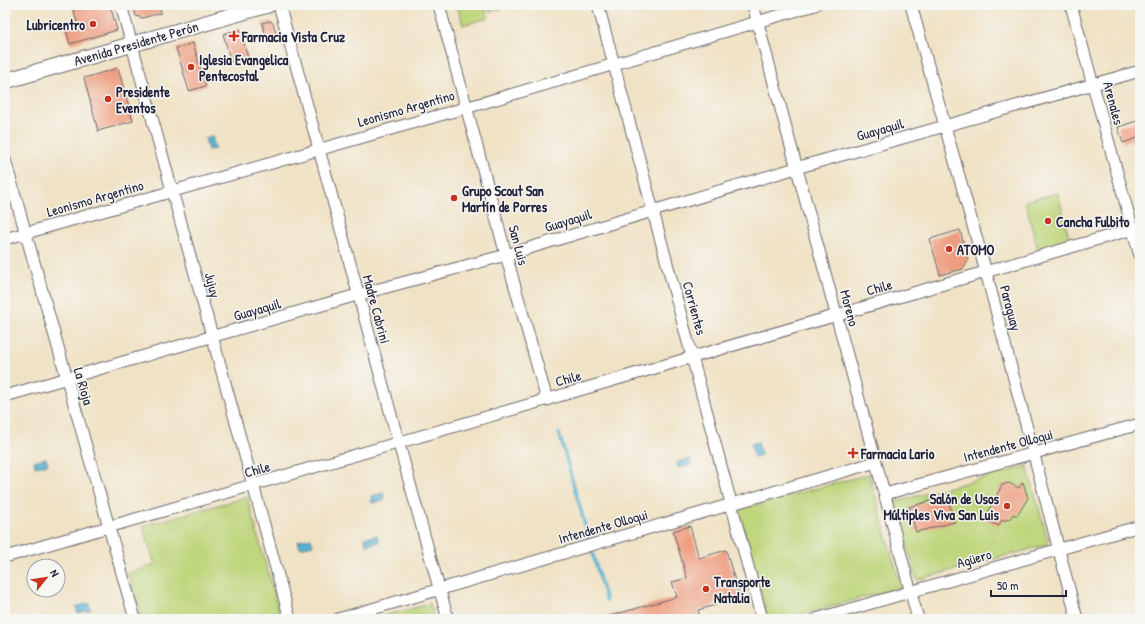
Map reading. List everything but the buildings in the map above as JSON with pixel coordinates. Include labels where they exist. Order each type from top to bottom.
[{"type":"main road","name":"Avenida Presidente Perón","points":[[5,81],[268,5]]},
{"type":"street","name":"Jujuy","points":[[121,5],[252,486],[290,619]]},
{"type":"street","name":"Madre Cabrini","points":[[279,5],[319,148],[357,295],[448,619]]},
{"type":"street","name":"San Luis","points":[[439,5],[506,255],[547,400]]},
{"type":"street","name":"Corrientes","points":[[598,5],[762,619]]},
{"type":"street","name":"Moreno","points":[[753,5],[918,619]]},
{"type":"street","name":"Leonismo Argentino","points":[[5,239],[172,192],[319,148],[614,65],[814,5]]},
{"type":"street","name":"Paraguay","points":[[911,5],[986,272],[1077,619]]},
{"type":"street","name":"Arenales","points":[[1071,5],[1136,228],[1140,256]]},
{"type":"street","name":"Guayaquil","points":[[5,396],[212,338],[357,295],[506,255],[796,168],[1140,71]]},
{"type":"street","name":"La Rioja","points":[[5,160],[135,619]]},
{"type":"street","name":"Chile","points":[[5,557],[1136,228]]},
{"type":"street","name":"Intendente Olloqui","points":[[885,494],[1140,424]]},
{"type":"street","name":"Intendente Olloqui","points":[[338,619],[876,462]]},
{"type":"street","name":"Agüero","points":[[816,619],[1140,526]]},
{"type":"green space","points":[[457,5],[484,5],[488,18],[463,25]]},
{"type":"green space","points":[[488,5],[515,5],[490,12]]},
{"type":"green space","name":"Cancha Fulbito","points":[[1058,193],[1070,241],[1038,250],[1025,201]]},
{"type":"green space","points":[[1027,466],[1049,544],[917,580],[895,502]]},
{"type":"green space","points":[[869,474],[901,587],[785,619],[768,619],[738,510]]},
{"type":"green space","points":[[247,497],[281,619],[142,619],[128,573],[155,565],[143,526]]},
{"type":"green space","points":[[430,604],[434,619],[371,619]]},
{"type":"water","points":[[212,136],[215,149],[208,150],[205,138]]},
{"type":"water","points":[[758,442],[761,455],[754,457],[751,444]]},
{"type":"water","points":[[46,458],[48,464],[35,467],[34,461]]},
{"type":"water","points":[[690,459],[691,465],[678,468],[677,462]]},
{"type":"water","points":[[383,493],[385,500],[372,503],[371,496]]},
{"type":"water","points":[[377,535],[379,542],[366,545],[365,538]]},
{"type":"water","points":[[311,538],[313,545],[300,548],[298,541]]},
{"type":"water","points":[[89,603],[91,610],[78,613],[76,607]]},
{"type":"waterway","points":[[559,433],[590,543]]},
{"type":"waterway","points":[[591,548],[606,601]]},
{"type":"place","name":"Lubricentro","points":[[93,24]]},
{"type":"place","name":"Farmacia Vista Cruz","points":[[234,36]]},
{"type":"place","name":"Iglesia Evangelica Pentecostal","points":[[191,67]]},
{"type":"place","name":"Presidente Eventos","points":[[108,99]]},
{"type":"place","name":"Grupo Scout San Martín de Porres","points":[[454,198]]},
{"type":"place","name":"Cancha Fulbito","points":[[1048,221]]},
{"type":"place","name":"ATOMO","points":[[949,249]]},
{"type":"place","name":"Farmacia Lario","points":[[853,453]]},
{"type":"place","name":"Salón de Usos Múltiples Viva San Luis","points":[[1007,506]]},
{"type":"place","name":"Transporte Natalia","points":[[706,589]]}]
